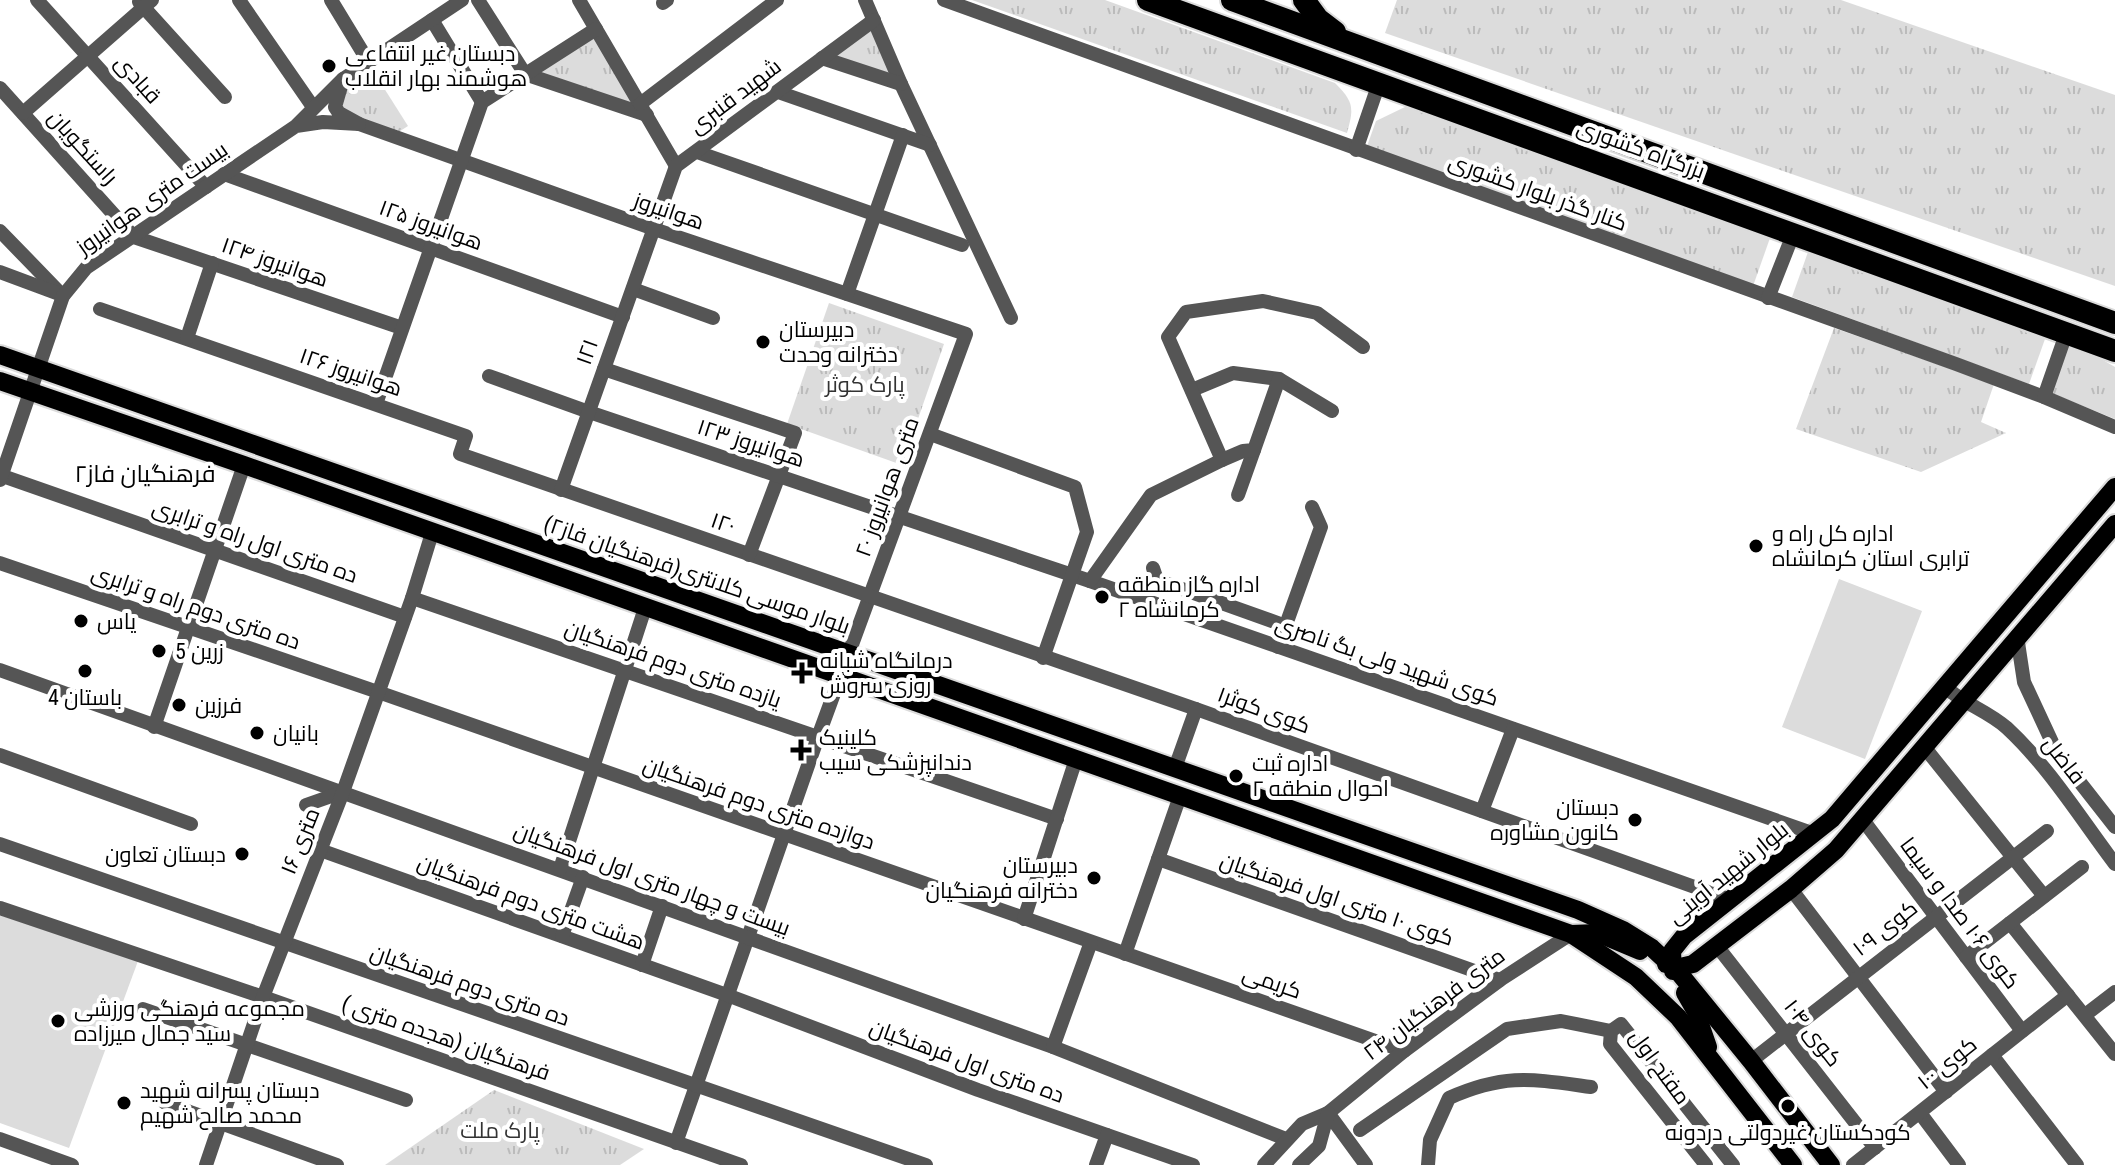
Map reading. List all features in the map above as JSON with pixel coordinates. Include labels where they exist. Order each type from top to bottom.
[{"type":"highway","name":"بزرگراه کشوری","points":[[1148,0],[2067,331],[2104,347]]},
{"type":"highway","points":[[1206,21],[1220,15],[1220,0]]},
{"type":"highway","name":"بزرگراه کشوری","points":[[1232,0],[2115,323]]},
{"type":"highway","points":[[1304,0],[1318,19],[1348,43]]},
{"type":"highway","points":[[1286,50],[1282,33],[1287,27],[1300,24]]},
{"type":"main road","points":[[2104,347],[2115,360]]},
{"type":"main road","name":"بلوار موسی کلانتری(فرهنگیان فاز۲)","points":[[0,355],[1578,910],[1623,930],[1652,948],[1671,966],[1751,1061],[1831,1165]]},
{"type":"main road","points":[[0,381],[1571,934],[1636,977],[1678,1017],[1793,1165]]},
{"type":"main road","name":"بلوار شهید آوینی","points":[[1671,966],[1672,951],[1684,936],[1832,819],[2115,487]]},
{"type":"main road","points":[[1571,934],[1597,933],[1671,966],[1687,967],[1717,946],[1836,850],[2115,524]]},
{"type":"main road","points":[[1671,966],[1696,1012],[1710,1055]]},
{"type":"street","name":"قبادی","points":[[37,0],[206,187]]},
{"type":"street","points":[[239,0],[313,107]]},
{"type":"street","points":[[331,0],[368,61]]},
{"type":"street","points":[[478,0],[525,74],[644,109]]},
{"type":"street","points":[[579,0],[676,166],[654,229]]},
{"type":"street","points":[[644,109],[777,0]]},
{"type":"street","points":[[865,0],[1011,318]]},
{"type":"street","name":"کنار گذر بلوار کشوری","points":[[944,0],[2044,397],[2115,427]]},
{"type":"street","points":[[296,126],[343,79],[458,1]]},
{"type":"street","points":[[23,113],[144,2],[225,97]]},
{"type":"street","points":[[432,20],[482,102]]},
{"type":"street","name":"شهید قنبری","points":[[676,166],[874,20]]},
{"type":"street","points":[[376,404],[482,102],[596,29]]},
{"type":"street","points":[[822,58],[901,84]]},
{"type":"street","points":[[343,79],[335,107],[339,113],[359,124]]},
{"type":"street","points":[[1356,150],[1379,83]]},
{"type":"street","name":"راستگویان","points":[[0,88],[134,237]]},
{"type":"street","points":[[778,92],[930,145]]},
{"type":"street","points":[[296,126],[323,122],[359,124]]},
{"type":"street","name":"هوانیروز","points":[[359,124],[654,229],[966,334]]},
{"type":"street","name":"بیست متری هوانیروز","points":[[0,477],[63,296],[86,268],[296,126]]},
{"type":"street","points":[[847,294],[903,135]]},
{"type":"street","points":[[697,152],[962,245]]},
{"type":"street","name":"هوانیروز ۱۲۵","points":[[224,174],[623,317]]},
{"type":"street","name":"۱۲۱","points":[[561,490],[654,229]]},
{"type":"street","points":[[0,231],[63,296]]},
{"type":"street","points":[[1768,298],[1794,232]]},
{"type":"street","name":"هوانیروز ۱۲۴","points":[[134,237],[402,328]]},
{"type":"street","points":[[187,338],[212,263]]},
{"type":"street","points":[[0,272],[63,296]]},
{"type":"street","points":[[633,289],[713,318]]},
{"type":"street","points":[[1222,460],[1168,337],[1186,312],[1263,301],[1317,313],[1363,347]]},
{"type":"street","name":"هوانیروز ۱۲۶","points":[[100,309],[466,436],[460,454],[561,490]]},
{"type":"street","points":[[2044,397],[2067,331]]},
{"type":"street","name":"۲۰ متری هوانیروز","points":[[676,1143],[818,737],[966,334]]},
{"type":"street","name":"۱۲۳ هوانیروز","points":[[604,369],[795,433],[779,476]]},
{"type":"street","points":[[1192,390],[1233,373],[1279,379],[1332,411]]},
{"type":"street","name":"۱۲۳ هوانیروز","points":[[489,376],[899,516]]},
{"type":"street","points":[[1238,495],[1279,379]]},
{"type":"street","points":[[930,434],[1075,487],[1087,532],[1043,658]]},
{"type":"street","points":[[1090,581],[1151,495],[1222,460],[1254,450]]},
{"type":"street","points":[[154,727],[244,465]]},
{"type":"street","points":[[749,555],[779,476]]},
{"type":"street","name":"ده متری اول راه و ترابری","points":[[0,477],[405,617]]},
{"type":"street","name":"۱۲۰","points":[[561,490],[871,598]]},
{"type":"street","points":[[1278,647],[1321,527],[1312,507]]},
{"type":"street","name":"کوی شهید ولی بگ ناصری","points":[[899,516],[1815,834]]},
{"type":"street","name":"۱۶ متری","points":[[206,1165],[282,944],[343,792],[432,533]]},
{"type":"street","name":"ده متری دوم راه و ترابری","points":[[0,563],[378,692]]},
{"type":"street","points":[[1153,568],[1157,580],[1286,626]]},
{"type":"street","name":"یازده متری دوم فرهنگیان","points":[[412,598],[1057,819]]},
{"type":"street","name":"کوی کوثر۱","points":[[871,598],[1196,709],[1731,900]]},
{"type":"street","points":[[560,869],[645,608]]},
{"type":"street","name":"فاضل","points":[[2017,636],[2024,682],[2057,753],[2115,827]]},
{"type":"street","name":"بیست و چهار متری اول فرهنگیان","points":[[0,670],[1053,1047],[1286,1139]]},
{"type":"street","name":"فاضل","points":[[1945,687],[1961,701],[2005,725],[2025,746],[2115,864]]},
{"type":"street","name":"دوازده متری دوم فرهنگیان","points":[[378,692],[1125,954]]},
{"type":"street","points":[[1175,768],[1196,709]]},
{"type":"street","points":[[1482,811],[1513,729]]},
{"type":"street","points":[[1925,748],[2044,896]]},
{"type":"street","points":[[0,755],[191,824]]},
{"type":"street","points":[[1024,919],[1076,759]]},
{"type":"street","points":[[306,805],[343,792]]},
{"type":"street","points":[[1125,954],[1180,796]]},
{"type":"street","name":"کوی ۱۰۶ صدا و سیما","points":[[1863,820],[2022,1031]]},
{"type":"street","name":"کوی ۱۰۹","points":[[1751,1061],[2047,831]]},
{"type":"street","name":"ده متری دوم فرهنگیان","points":[[0,844],[926,1165]]},
{"type":"street","name":"هشت متری دوم فرهنگیان","points":[[320,850],[727,995]]},
{"type":"street","name":"کوی ۱۰ متری اول فرهنگیان","points":[[1158,859],[1500,980]]},
{"type":"street","points":[[1966,957],[2082,867]]},
{"type":"street","points":[[562,936],[583,877]]},
{"type":"street","points":[[1791,889],[1946,1092]]},
{"type":"street","points":[[642,965],[662,906]]},
{"type":"street","name":"فرهنگیان (هجده متری )","points":[[0,908],[741,1165]]},
{"type":"street","points":[[2010,923],[2115,1054]]},
{"type":"street","name":"۲۴ متری فرهنگیان","points":[[1264,1165],[1302,1124],[1328,1113],[1404,1051],[1500,980],[1571,934]]},
{"type":"street","points":[[1053,1047],[1091,942]]},
{"type":"street","name":"کوی ۱۰۴","points":[[1717,946],[1875,1148]]},
{"type":"street","name":"کریمی","points":[[1125,954],[1404,1051]]},
{"type":"street","points":[[2085,1015],[2115,992]]},
{"type":"street","name":"ده متری اول فرهنگیان","points":[[727,995],[978,1090],[1193,1165]]},
{"type":"street","name":"کوی ۱۰۰","points":[[1853,1165],[2068,995]]},
{"type":"street","points":[[143,1009],[406,1100]]},
{"type":"street","points":[[1360,1130],[1507,1029],[1561,1021],[1611,1031]]},
{"type":"street","name":"مفتح اول","points":[[1704,1164],[1610,1044],[1611,1031],[1621,1024],[1733,1165]]},
{"type":"street","points":[[1992,1055],[2077,1165]]},
{"type":"street","points":[[1436,1078],[1449,1098]]},
{"type":"street","points":[[1428,1165],[1430,1140],[1449,1098],[1481,1084],[1526,1078],[1591,1087]]},
{"type":"street","points":[[165,1103],[337,1165]]},
{"type":"street","points":[[1299,1165],[1319,1146],[1328,1113]]},
{"type":"street","points":[[1328,1113],[1366,1165]]},
{"type":"street","points":[[1920,1113],[1959,1165]]},
{"type":"street","points":[[1096,1165],[1107,1135]]},
{"type":"street","points":[[0,1139],[72,1165]]},
{"type":"street","points":[[1704,1164],[1721,1149]]},
{"type":"green space","points":[[972,0],[1105,0],[1335,83],[1351,106],[1347,133]]},
{"type":"green space","points":[[1397,0],[1841,0],[2115,95],[2115,286],[1385,33]]},
{"type":"green space","points":[[871,28],[893,77],[831,56]]},
{"type":"green space","points":[[595,35],[639,108],[533,73]]},
{"type":"green space","points":[[370,66],[408,126],[397,133],[359,120],[341,106],[346,82]]},
{"type":"green space","points":[[1407,106],[1770,238],[1752,289],[1366,149],[1376,121]]},
{"type":"green space","points":[[1808,252],[2045,339],[2029,384],[1792,297]]},
{"type":"green space","name":"پارک کوثر","points":[[829,303],[944,344],[902,465],[787,424]]},
{"type":"green space","points":[[1834,328],[1994,384],[1981,422],[2006,433],[1921,472],[1796,429]]},
{"type":"green space","points":[[2070,341],[2115,367],[2115,419],[2051,393]]},
{"type":"green space","points":[[1839,579],[1922,611],[1865,759],[1782,727]]},
{"type":"green space","name":"مجموعه فرهنگی ورزشی سید جمال میرزاده","points":[[0,915],[138,961],[69,1148],[0,1123]]},
{"type":"green space","name":"پارک ملت","points":[[494,1090],[644,1149],[620,1165],[385,1165]]},
{"type":"place","name":"دبستان غیر انتفاعی هوشمند بهار انقلاب","points":[[329,66]]},
{"type":"place","name":"دبیرستان دخترانه وحدت","points":[[763,342]]},
{"type":"place","name":"اداره کل راه و ترابری استان کرمانشاه","points":[[1756,546]]},
{"type":"place","name":"اداره گاز منطقه ۲ کرمانشاه","points":[[1102,597]]},
{"type":"place","name":"یاس","points":[[81,621]]},
{"type":"place","name":"زرین 5","points":[[159,651]]},
{"type":"place","name":"باستان 4","points":[[85,671]]},
{"type":"place","name":"درمانگاه شبانه روزی سروش","points":[[802,673]]},
{"type":"place","name":"فرزین","points":[[179,705]]},
{"type":"place","name":"بانیان","points":[[257,733]]},
{"type":"place","name":"کلینیک دندانپزشکی سیب","points":[[801,750]]},
{"type":"place","name":"اداره ثبت احوال منطقه ۲","points":[[1236,776]]},
{"type":"place","name":"دبستان کانون مشاوره","points":[[1635,820]]},
{"type":"place","name":"دبستان تعاون","points":[[242,854]]},
{"type":"place","name":"دبیرستان دخترانه فرهنگیان","points":[[1094,878]]},
{"type":"place","name":"مجموعه فرهنگی ورزشی سید جمال میرزاده","points":[[58,1021]]},
{"type":"place","name":"دبستان پسرانه شهید محمد صالح شهیم","points":[[124,1103]]},
{"type":"place","name":"کودکستان غیردولتی دردونه","points":[[1788,1106]]},
{"type":"district","name":"فرهنگیان فاز۲","points":[[145,474]]}]
